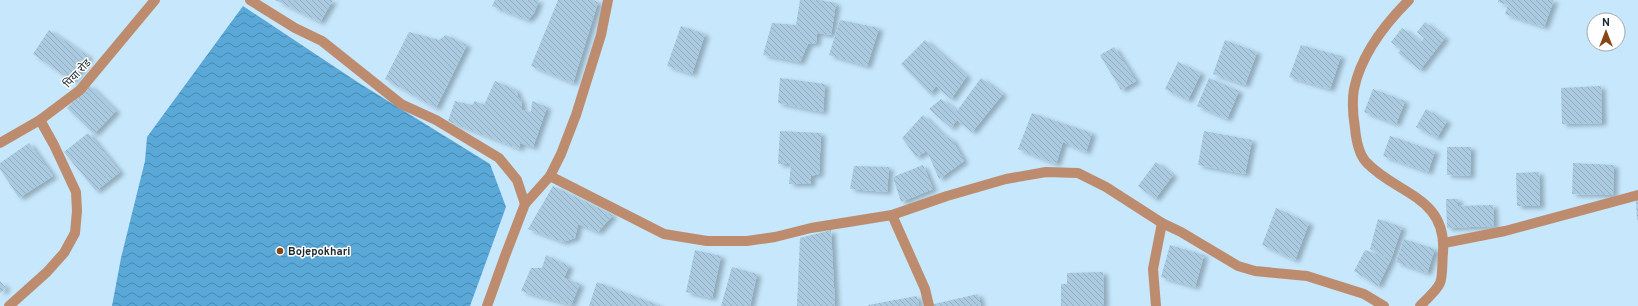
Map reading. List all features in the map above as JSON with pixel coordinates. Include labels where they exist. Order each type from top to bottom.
[{"type":"street","name":"पिया रोड","points":[[0,143],[40,120],[80,90],[155,0]]},
{"type":"street","points":[[250,0],[295,28],[322,41],[401,104],[436,120],[499,158],[517,180],[525,204]]},
{"type":"street","points":[[487,306],[504,256],[525,204],[550,176],[576,115],[601,35],[608,0]]},
{"type":"street","points":[[1409,0],[1394,15],[1373,45],[1359,69],[1354,90],[1354,118],[1356,140],[1365,160],[1376,171],[1393,183],[1411,192],[1428,206],[1438,218],[1444,243],[1441,283],[1420,306]]},
{"type":"street","points":[[9,306],[47,272],[64,253],[76,233],[76,192],[54,145],[40,120]]},
{"type":"street","points":[[550,176],[664,234],[707,241],[746,241],[892,215],[947,196],[1006,179],[1046,172],[1078,173],[1106,187],[1162,223],[1181,232],[1238,266],[1255,270],[1307,276],[1364,294],[1384,306]]},
{"type":"street","points":[[1444,243],[1504,231],[1638,195]]},
{"type":"street","points":[[892,215],[925,289],[929,306]]},
{"type":"street","points":[[1156,306],[1153,269],[1162,223]]},
{"type":"water","points":[[243,6],[359,83],[490,164],[506,207],[470,306],[112,306],[121,258],[145,161],[147,137]]},
{"type":"building","points":[[275,0],[333,0],[320,22]]},
{"type":"building","points":[[495,0],[539,0],[534,13],[528,20],[492,6]]},
{"type":"building","points":[[558,0],[593,0],[598,2],[573,83],[531,66]]},
{"type":"building","points":[[800,0],[820,0],[836,3],[831,35],[817,33],[816,43],[808,44],[800,62],[763,55],[772,23],[796,25]]},
{"type":"building","points":[[1498,0],[1554,0],[1544,27],[1505,14],[1508,5],[1498,2]]},
{"type":"building","points":[[840,20],[879,28],[867,66],[829,55]]},
{"type":"building","points":[[1425,22],[1445,38],[1420,70],[1398,53],[1401,50],[1391,42],[1402,28],[1421,42],[1424,38],[1417,32]]},
{"type":"building","points":[[681,26],[705,34],[692,74],[667,66]]},
{"type":"building","points":[[49,30],[89,57],[72,81],[33,54]]},
{"type":"building","points":[[409,32],[439,40],[446,35],[467,45],[436,108],[385,79]]},
{"type":"building","points":[[925,40],[967,76],[951,99],[936,86],[930,94],[901,64]]},
{"type":"building","points":[[1225,40],[1257,52],[1245,85],[1213,74]]},
{"type":"building","points":[[1301,45],[1341,56],[1330,89],[1289,77]]},
{"type":"building","points":[[1114,47],[1136,81],[1121,90],[1100,55]]},
{"type":"building","points":[[1178,62],[1201,73],[1188,100],[1165,89]]},
{"type":"building","points":[[780,78],[825,84],[823,112],[778,103]]},
{"type":"building","points":[[981,78],[1003,94],[972,132],[957,120],[951,128],[929,109],[941,99],[957,111]]},
{"type":"building","points":[[1209,78],[1239,91],[1227,119],[1197,106]]},
{"type":"building","points":[[495,81],[516,90],[518,97],[521,100],[522,110],[531,112],[532,101],[547,107],[533,147],[520,143],[520,149],[448,121],[455,101],[472,105],[475,101],[484,105]]},
{"type":"building","points":[[89,85],[116,111],[94,134],[67,108]]},
{"type":"building","points":[[1601,86],[1602,123],[1562,124],[1561,88]]},
{"type":"building","points":[[1373,89],[1405,101],[1396,124],[1364,112]]},
{"type":"building","points":[[1426,109],[1447,121],[1437,138],[1416,127]]},
{"type":"building","points":[[1032,113],[1092,133],[1086,152],[1063,142],[1056,164],[1018,149]]},
{"type":"building","points":[[923,115],[943,135],[952,140],[964,161],[939,179],[927,151],[916,157],[902,138]]},
{"type":"building","points":[[780,131],[821,133],[819,174],[811,176],[811,184],[789,184],[791,164],[778,164]]},
{"type":"building","points":[[1204,131],[1252,140],[1245,174],[1198,165]]},
{"type":"building","points":[[88,133],[120,172],[96,191],[64,152]]},
{"type":"building","points":[[1390,136],[1435,151],[1428,172],[1383,156]]},
{"type":"building","points":[[29,143],[53,176],[19,198],[0,169],[0,163]]},
{"type":"building","points":[[1447,147],[1471,147],[1470,176],[1447,175]]},
{"type":"building","points":[[1156,162],[1173,175],[1155,199],[1138,186]]},
{"type":"building","points":[[1573,163],[1614,165],[1613,195],[1572,194]]},
{"type":"building","points":[[923,165],[933,189],[901,202],[893,177]]},
{"type":"building","points":[[854,166],[889,167],[887,192],[850,189]]},
{"type":"building","points":[[1539,172],[1540,206],[1517,206],[1516,173]]},
{"type":"building","points":[[553,186],[613,215],[598,232],[578,224],[575,238],[563,242],[528,229]]},
{"type":"building","points":[[1446,199],[1458,199],[1458,206],[1493,205],[1494,226],[1447,228]]},
{"type":"building","points":[[1636,200],[1638,200],[1638,220],[1637,220]]},
{"type":"building","points":[[1276,208],[1309,223],[1295,260],[1262,245]]},
{"type":"building","points":[[1378,219],[1402,227],[1391,259],[1370,249]]},
{"type":"building","points":[[831,230],[835,306],[797,306],[800,238]]},
{"type":"building","points":[[1404,239],[1435,249],[1427,273],[1396,262]]},
{"type":"building","points":[[1170,245],[1204,255],[1195,287],[1161,277]]},
{"type":"building","points":[[695,250],[721,256],[712,298],[686,292]]},
{"type":"building","points":[[1365,250],[1391,259],[1378,286],[1354,271]]},
{"type":"building","points":[[546,255],[569,266],[564,278],[580,284],[571,305],[521,291],[531,268],[542,268]]},
{"type":"building","points":[[732,267],[757,274],[750,306],[721,306]]},
{"type":"building","points":[[1103,272],[1104,306],[1061,306],[1061,284],[1067,284],[1067,273]]},
{"type":"building","points":[[0,281],[6,288],[0,293]]},
{"type":"building","points":[[597,282],[661,306],[589,306]]},
{"type":"building","points":[[978,294],[981,306],[934,306],[934,304]]},
{"type":"building","points":[[917,296],[919,306],[868,306],[868,305]]},
{"type":"place","name":"Bojepokhari","points":[[280,251]]}]
